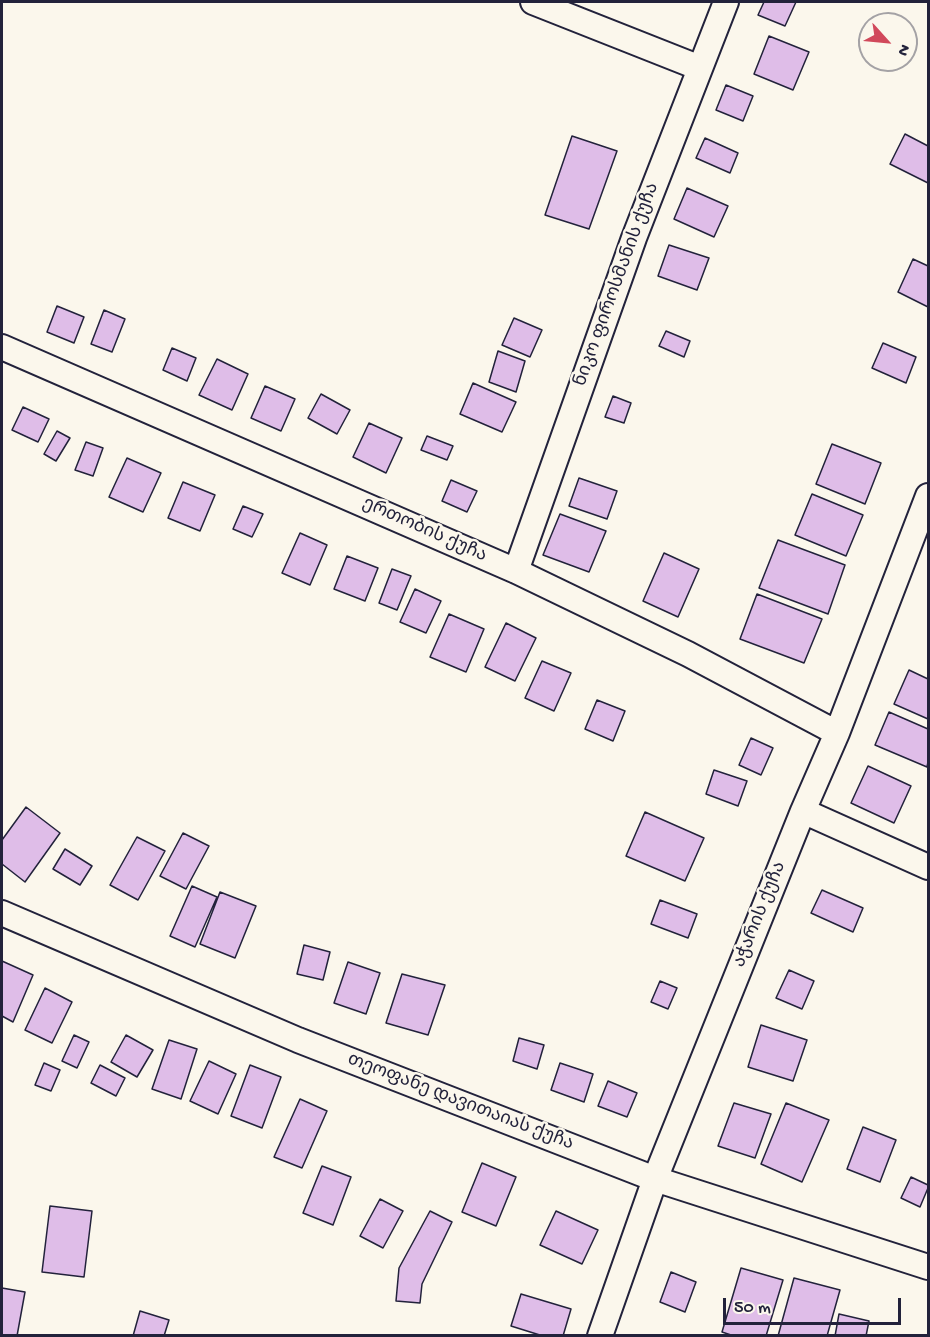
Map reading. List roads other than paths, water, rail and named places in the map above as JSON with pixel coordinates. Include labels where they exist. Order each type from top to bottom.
[{"type":"street","points":[[533,2],[700,68]]},
{"type":"street","name":"ნიკო ფიროსმანის ქუჩა","points":[[516,571],[634,238],[726,2]]},
{"type":"street","name":"ერთობის ქუჩა","points":[[2,347],[516,571],[688,654],[837,733]]},
{"type":"street","name":"აჭარის ქუჩა","points":[[600,1335],[655,1179],[803,811],[837,733],[928,496]]},
{"type":"street","points":[[803,811],[928,867]]},
{"type":"street","name":"თეოფანე დავითაიას ქუჩა","points":[[2,913],[298,1040],[655,1179],[928,1267]]}]
